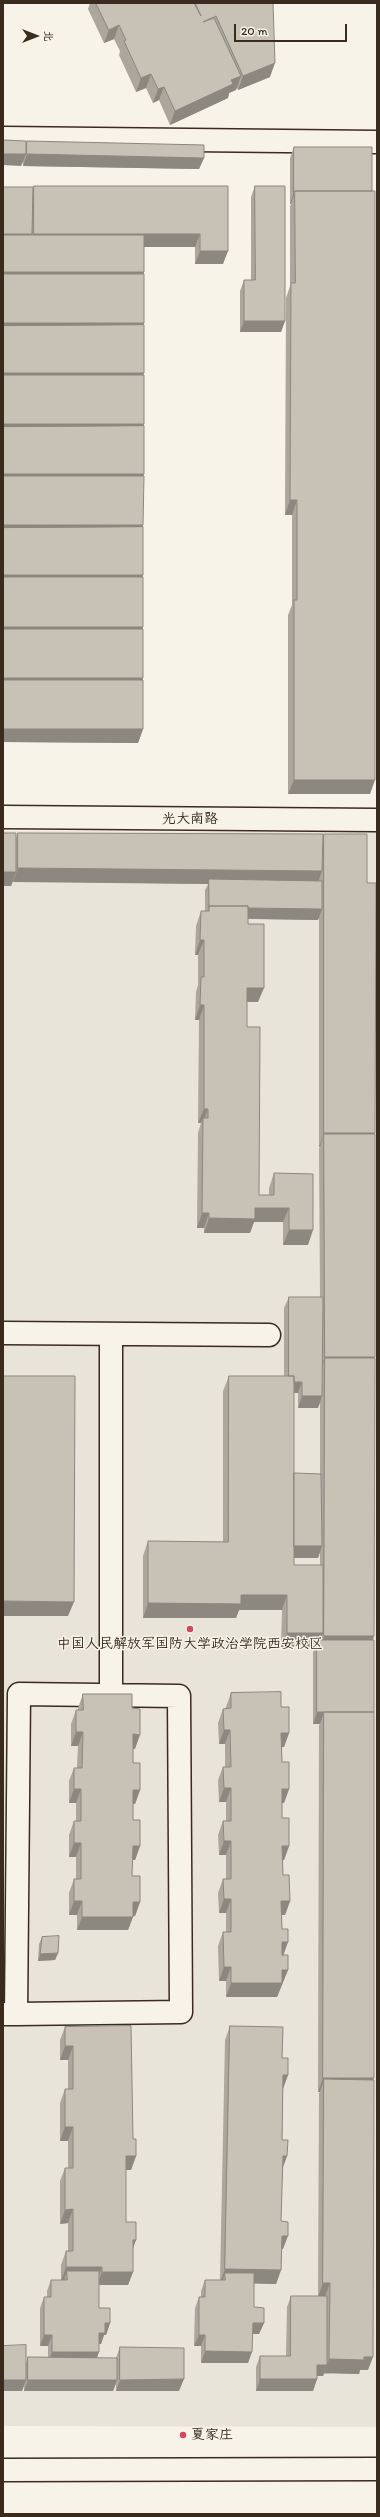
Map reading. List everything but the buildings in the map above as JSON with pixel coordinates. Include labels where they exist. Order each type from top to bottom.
[{"type":"street","points":[[3,138],[377,142]]},
{"type":"street","name":"光大南路","points":[[3,817],[377,820]]},
{"type":"street","points":[[3,1333],[269,1335]]},
{"type":"street","points":[[111,1334],[111,1695]]},
{"type":"street","points":[[19,1694],[179,1696],[181,2012],[10,2014],[19,1694]]},
{"type":"street","points":[[3,2470],[377,2469]]},
{"type":"shaded area","name":"中国人民解放军国防大学政治学院西安校区","points":[[3,831],[377,832],[377,2427],[3,2426]]},
{"type":"place","name":"中国人民解放军国防大学政治学院西安校区","points":[[190,1629]]},
{"type":"place","name":"夏家庄","points":[[183,2435]]}]
